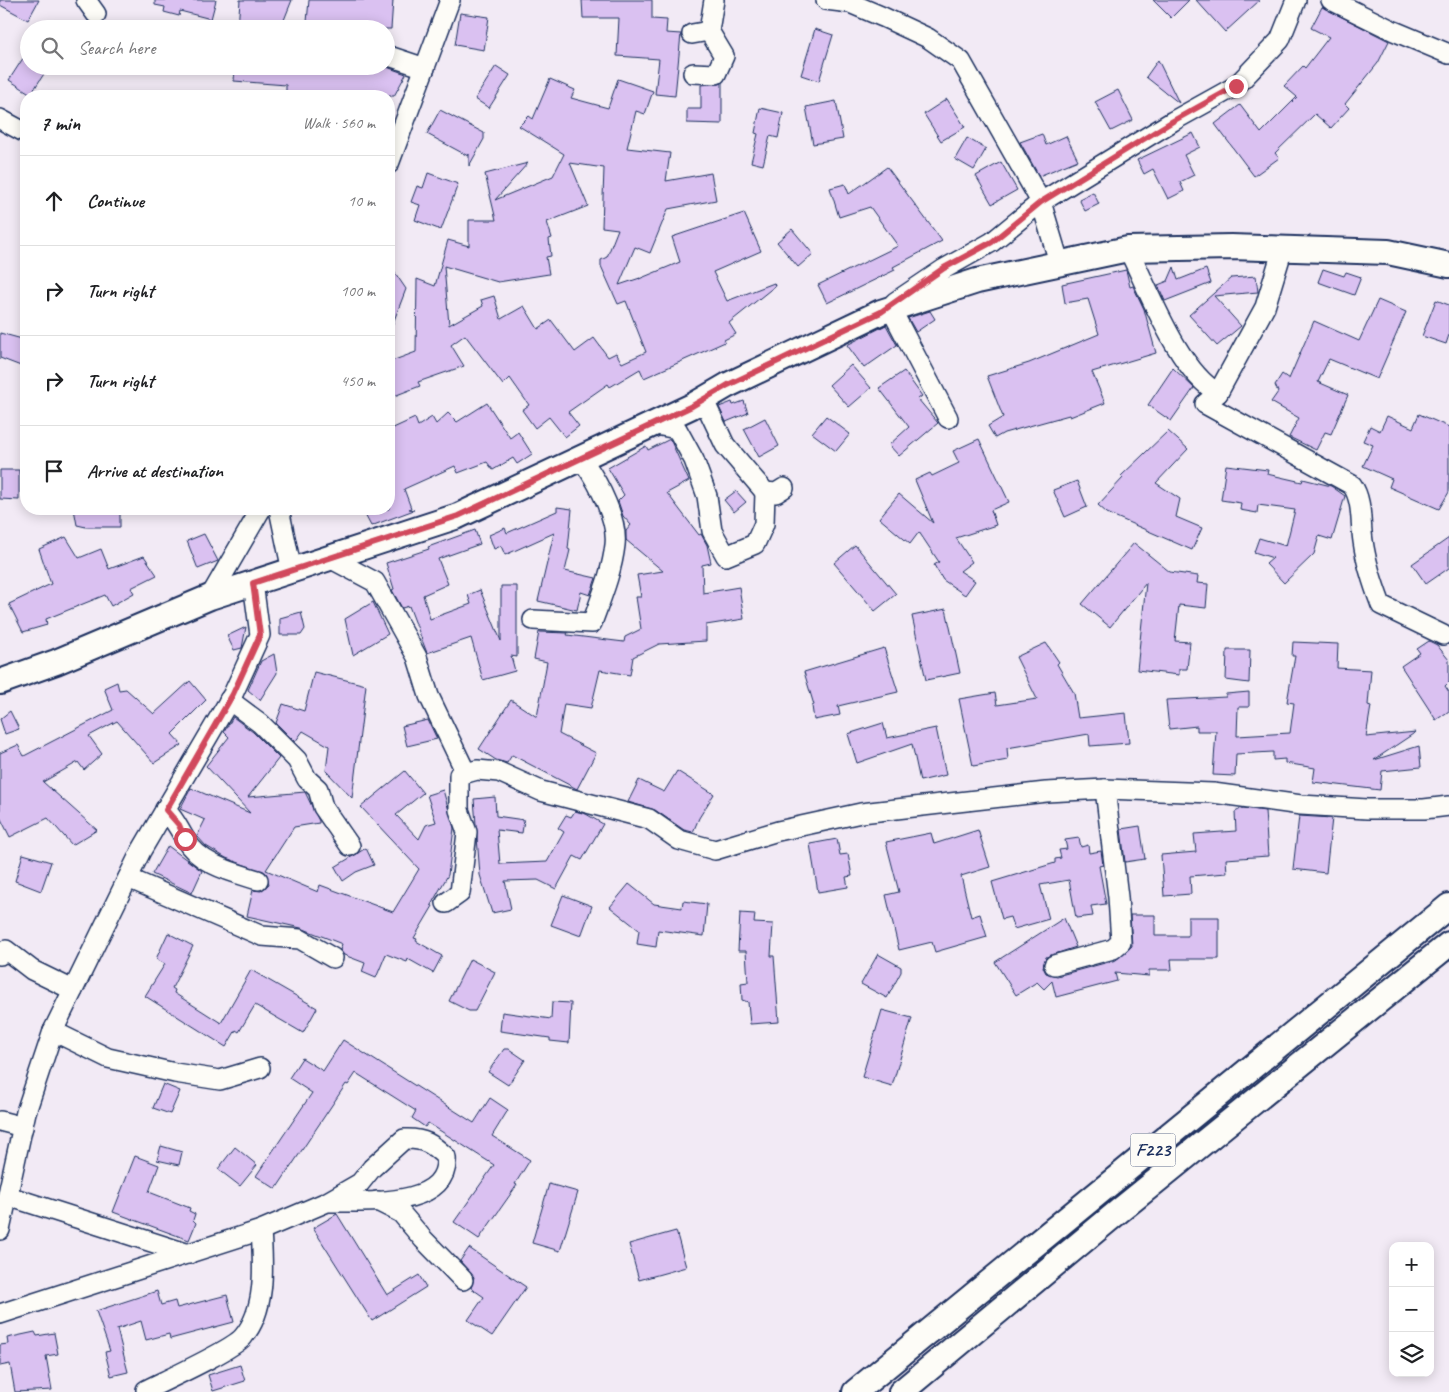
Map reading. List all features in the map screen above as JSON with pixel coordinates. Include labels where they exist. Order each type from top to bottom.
[{"type":"main road","points":[[0,682],[56,662],[210,597],[458,516],[692,406],[728,385],[886,311],[977,281],[1128,248],[1283,248],[1388,252],[1449,265]]},
{"type":"main road","name":"F223","points":[[855,1392],[1449,906]]},
{"type":"main road","name":"F223","points":[[901,1392],[1126,1205],[1449,944]]},
{"type":"street","points":[[395,146],[450,0]]},
{"type":"street","points":[[693,73],[716,74],[724,56],[700,33],[714,0]]},
{"type":"street","points":[[826,0],[850,3],[883,17],[928,38],[961,61],[1041,202],[1060,262]]},
{"type":"street","points":[[948,418],[886,311],[944,268],[992,242],[1041,202],[1173,121],[1236,86],[1280,40],[1296,0]]},
{"type":"street","points":[[1331,0],[1394,31],[1449,54]]},
{"type":"street","points":[[395,58],[425,68]]},
{"type":"street","points":[[0,119],[20,130]]},
{"type":"street","points":[[1128,248],[1181,358],[1210,388],[1218,393]]},
{"type":"street","points":[[1283,248],[1265,307],[1218,393],[1205,404],[1352,485],[1359,494],[1363,542],[1373,585],[1381,605],[1447,637]]},
{"type":"street","points":[[651,424],[678,430],[694,460],[704,487],[712,531],[726,556],[755,544],[764,524],[765,492],[725,445],[707,407],[692,406]]},
{"type":"street","points":[[533,620],[592,623],[609,574],[615,544],[612,524],[600,485],[585,464],[570,463]]},
{"type":"street","points":[[765,492],[776,493],[784,488]]},
{"type":"street","points":[[210,597],[258,515]]},
{"type":"street","points":[[280,515],[292,571]]},
{"type":"street","points":[[328,557],[375,582],[416,656],[429,696],[466,773]]},
{"type":"street","points":[[0,1230],[6,1186],[26,1112],[53,1031],[128,878],[229,700],[260,635],[253,583]]},
{"type":"street","points":[[229,700],[260,723],[297,760],[307,779],[318,790],[323,807],[350,846]]},
{"type":"street","points":[[446,903],[460,893],[467,832],[459,810],[459,776],[477,770],[499,772],[541,791],[649,818],[679,840],[715,850],[778,831],[861,813],[1046,792],[1105,789],[1213,793],[1301,805],[1366,810],[1424,809],[1449,806]]},
{"type":"street","points":[[1054,965],[1113,949],[1121,942],[1118,897],[1105,789]]},
{"type":"street","points":[[166,810],[179,825],[185,839],[198,854],[211,864],[258,880]]},
{"type":"street","points":[[128,878],[262,936],[300,940],[333,958]]},
{"type":"street","points":[[0,955],[6,950],[32,970],[73,990]]},
{"type":"street","points":[[53,1031],[108,1058],[175,1073],[220,1080],[260,1068]]},
{"type":"street","points":[[0,1121],[23,1127]]},
{"type":"street","points":[[0,1314],[261,1230],[326,1202],[360,1183],[372,1168],[404,1139],[419,1138],[432,1144],[446,1157],[447,1170],[442,1181],[414,1198],[326,1202]]},
{"type":"street","points":[[6,1186],[188,1254]]},
{"type":"street","points":[[376,1201],[401,1213],[423,1239],[464,1280]]},
{"type":"street","points":[[146,1390],[243,1338],[256,1316],[262,1282],[261,1230]]},
{"type":"building","points":[[0,0],[39,0],[28,20],[0,5]]},
{"type":"building","points":[[155,0],[216,0],[211,19],[180,11],[179,16],[164,12],[165,7],[155,5]]},
{"type":"building","points":[[240,0],[292,0],[284,20],[239,20]]},
{"type":"building","points":[[309,0],[393,0],[392,20],[307,20]]},
{"type":"building","points":[[582,0],[652,0],[652,19],[667,20],[666,33],[681,34],[675,96],[655,94],[659,59],[617,56],[619,18],[583,18]]},
{"type":"building","points":[[1153,0],[1189,0],[1171,18]]},
{"type":"building","points":[[1196,0],[1260,0],[1225,32]]},
{"type":"building","points":[[1322,7],[1389,41],[1378,63],[1345,104],[1349,108],[1331,128],[1315,114],[1275,153],[1279,158],[1254,176],[1215,124],[1240,105],[1261,133],[1297,97],[1284,86],[1303,66],[1305,68],[1329,37],[1311,28]]},
{"type":"building","points":[[460,13],[489,17],[484,50],[455,45]]},
{"type":"building","points":[[815,29],[833,35],[819,81],[801,75]]},
{"type":"building","points":[[1158,60],[1179,103],[1146,77]]},
{"type":"building","points":[[20,63],[20,75],[43,75],[34,90],[25,90],[9,80]]},
{"type":"building","points":[[496,66],[510,75],[489,108],[475,99]]},
{"type":"building","points":[[395,70],[406,74],[395,94],[395,90],[286,90],[286,85],[234,81],[234,75],[395,75]]},
{"type":"building","points":[[550,79],[575,90],[571,98],[608,108],[618,79],[653,91],[645,114],[636,111],[627,148],[670,153],[666,181],[711,173],[716,200],[668,209],[650,253],[635,247],[619,285],[680,262],[672,237],[744,213],[761,251],[713,272],[727,301],[774,283],[775,286],[729,323],[736,334],[724,340],[725,342],[644,378],[640,369],[610,387],[608,384],[568,412],[579,426],[565,437],[549,417],[535,428],[522,410],[529,405],[510,378],[503,385],[465,335],[451,345],[464,366],[418,382],[420,386],[395,396],[395,360],[416,352],[417,279],[435,286],[448,240],[469,246],[469,220],[496,220],[485,174],[528,163],[495,200],[553,176],[564,154],[519,126],[529,116],[533,119]],"holes":[[[570,163],[604,168],[602,227],[618,229],[607,257],[601,260],[601,266],[618,304],[626,301],[646,352],[622,363],[616,353],[608,357],[594,338],[575,352],[551,320],[538,329],[524,306],[501,319],[494,296],[481,300],[483,306],[449,325],[444,266],[498,282],[549,274],[546,257],[551,256],[549,239],[552,238],[547,222],[588,206]]]},
{"type":"building","points":[[722,83],[722,124],[687,123],[687,109],[701,109],[701,85]]},
{"type":"building","points":[[1118,90],[1133,120],[1111,131],[1095,102]]},
{"type":"building","points":[[947,99],[965,127],[941,141],[924,114]]},
{"type":"building","points":[[836,101],[843,139],[813,144],[806,107]]},
{"type":"building","points":[[760,108],[783,113],[778,138],[770,136],[763,165],[751,162],[758,134],[755,133]]},
{"type":"building","points":[[440,110],[484,133],[484,139],[469,166],[469,154],[468,156],[427,134]]},
{"type":"building","points":[[1193,133],[1200,147],[1184,155],[1194,175],[1180,182],[1184,191],[1168,199],[1153,169],[1144,174],[1137,160]]},
{"type":"building","points":[[1042,134],[1046,145],[1066,136],[1078,160],[1039,176],[1020,142]]},
{"type":"building","points":[[967,138],[986,149],[974,170],[955,159]]},
{"type":"building","points":[[1001,162],[1017,190],[992,204],[976,176]]},
{"type":"building","points":[[887,167],[942,241],[893,267],[895,270],[827,303],[818,285],[898,246],[870,207],[839,217],[830,188],[845,184],[849,194]]},
{"type":"building","points":[[428,173],[458,184],[441,230],[415,220],[420,205],[411,202],[417,186],[423,188]]},
{"type":"building","points":[[1093,192],[1099,204],[1085,211],[1079,199]]},
{"type":"building","points":[[792,229],[813,254],[798,267],[777,242]]},
{"type":"building","points":[[1174,267],[1178,280],[1206,269],[1211,283],[1165,301],[1158,285],[1168,281]]},
{"type":"building","points":[[1323,269],[1344,276],[1346,272],[1361,277],[1354,295],[1318,282]]},
{"type":"building","points":[[1126,270],[1130,287],[1133,286],[1144,309],[1156,353],[1092,372],[1105,403],[1070,417],[1069,415],[1004,433],[995,438],[988,426],[1003,417],[987,376],[1029,363],[1099,334],[1088,299],[1065,303],[1062,284]]},
{"type":"building","points":[[395,273],[406,289],[395,318]]},
{"type":"building","points":[[1256,276],[1258,292],[1214,296],[1241,326],[1217,346],[1189,315],[1231,278]]},
{"type":"building","points":[[1378,300],[1406,312],[1377,379],[1329,359],[1318,382],[1348,395],[1331,434],[1325,432],[1316,450],[1289,437],[1299,418],[1271,402],[1278,392],[1275,385],[1282,374],[1289,379],[1314,321],[1359,341]]},
{"type":"building","points":[[1436,300],[1449,305],[1449,335],[1446,344],[1422,336]]},
{"type":"building","points":[[930,311],[935,319],[916,332],[908,318]]},
{"type":"building","points":[[886,325],[897,345],[864,368],[847,345]]},
{"type":"building","points":[[0,333],[20,338],[20,366],[0,358]]},
{"type":"building","points":[[851,365],[871,388],[849,407],[829,385]]},
{"type":"building","points":[[1173,368],[1194,388],[1171,421],[1148,405]]},
{"type":"building","points":[[904,371],[922,396],[918,399],[938,423],[899,456],[889,445],[909,427],[879,388]]},
{"type":"building","points":[[744,401],[748,413],[726,422],[719,407],[732,402],[733,405]]},
{"type":"building","points":[[487,403],[510,438],[518,432],[532,454],[517,464],[513,458],[493,470],[487,462],[458,473],[455,466],[404,489],[411,508],[409,509],[414,510],[371,526],[365,515],[395,515],[395,427],[415,418],[418,426],[432,417],[436,424],[448,413],[457,422]]},
{"type":"building","points":[[1419,414],[1449,427],[1449,492],[1439,509],[1389,487],[1392,479],[1363,466],[1373,445],[1363,441],[1370,426],[1380,431],[1387,416],[1413,428]]},
{"type":"building","points":[[826,416],[850,434],[836,451],[812,433]]},
{"type":"building","points":[[765,418],[779,446],[759,457],[744,429]]},
{"type":"building","points":[[1168,431],[1188,449],[1156,483],[1180,499],[1176,517],[1202,528],[1192,550],[1107,513],[1098,505],[1123,478],[1121,476]]},
{"type":"building","points":[[670,439],[689,481],[667,493],[699,535],[701,534],[707,545],[711,563],[702,565],[703,593],[739,587],[744,619],[706,625],[706,641],[659,644],[633,657],[630,675],[600,670],[591,708],[564,704],[559,734],[596,753],[577,789],[512,755],[507,763],[496,760],[479,749],[511,700],[537,717],[547,662],[534,659],[539,632],[568,633],[567,635],[624,642],[625,637],[641,629],[636,597],[641,597],[637,575],[663,571],[626,540],[626,531],[631,525],[623,516],[618,501],[624,495],[608,468],[646,446],[648,450]]},
{"type":"building","points":[[979,439],[1009,502],[991,510],[996,525],[956,538],[972,562],[960,571],[975,581],[965,595],[943,580],[934,565],[939,562],[919,532],[910,544],[879,518],[899,494],[933,523],[915,480],[930,473],[932,476],[959,463],[953,451]]},
{"type":"building","points":[[1226,465],[1268,470],[1267,474],[1302,482],[1303,479],[1331,486],[1345,496],[1332,540],[1319,536],[1314,554],[1284,583],[1266,564],[1273,558],[1254,552],[1259,538],[1286,546],[1295,510],[1258,505],[1257,513],[1240,510],[1241,503],[1221,500]]},
{"type":"building","points":[[0,470],[19,470],[19,500],[0,499]]},
{"type":"building","points":[[1077,481],[1087,507],[1065,517],[1053,490]]},
{"type":"building","points":[[736,491],[746,502],[734,512],[724,500]]},
{"type":"building","points":[[557,507],[572,509],[568,549],[570,550],[565,571],[596,578],[590,595],[581,592],[577,610],[538,601],[554,533],[505,555],[501,546],[494,549],[489,535],[505,528],[507,533],[557,511]]},
{"type":"building","points":[[75,515],[120,515],[120,527],[86,527],[77,525]]},
{"type":"building","points":[[475,530],[480,544],[438,559],[448,584],[423,595],[430,619],[471,604],[468,595],[480,590],[501,641],[501,586],[517,586],[517,657],[511,656],[515,671],[483,680],[471,638],[427,653],[409,606],[402,608],[392,590],[394,589],[386,563],[429,549],[428,547]]},
{"type":"building","points":[[204,534],[218,561],[198,569],[187,541]]},
{"type":"building","points":[[66,537],[79,558],[101,549],[109,569],[144,556],[157,575],[131,588],[134,593],[111,606],[105,595],[46,619],[47,625],[23,632],[9,604],[51,584],[39,549]]},
{"type":"building","points":[[1449,538],[1449,568],[1426,584],[1412,564]]},
{"type":"building","points":[[1134,543],[1170,572],[1198,576],[1197,583],[1208,584],[1206,608],[1179,605],[1175,641],[1190,642],[1187,669],[1179,669],[1179,675],[1137,670],[1146,583],[1110,627],[1082,604]]},
{"type":"building","points":[[855,545],[896,594],[875,611],[834,563]]},
{"type":"building","points":[[373,602],[388,634],[353,655],[345,619]]},
{"type":"building","points":[[946,609],[960,673],[926,680],[912,616]]},
{"type":"building","points":[[301,612],[305,629],[301,635],[280,635],[280,618]]},
{"type":"building","points":[[246,627],[242,648],[234,650],[227,636]]},
{"type":"building","points":[[1429,641],[1437,645],[1449,660],[1449,682],[1445,686],[1449,692],[1449,711],[1436,720],[1401,666],[1420,653],[1417,649]]},
{"type":"building","points":[[1293,642],[1338,644],[1337,668],[1371,670],[1368,705],[1371,706],[1366,737],[1416,732],[1374,760],[1419,746],[1421,767],[1382,771],[1380,790],[1313,782],[1315,768],[1285,763],[1285,759],[1273,760],[1273,752],[1236,754],[1235,776],[1213,775],[1216,731],[1197,731],[1197,726],[1169,729],[1166,700],[1226,697],[1226,694],[1249,692],[1249,707],[1238,707],[1237,736],[1290,733],[1294,703],[1287,702],[1295,656],[1292,656]]},
{"type":"building","points":[[1046,643],[1059,662],[1057,664],[1074,693],[1078,718],[1126,713],[1129,743],[1090,746],[1089,734],[1007,748],[1008,760],[973,766],[959,699],[995,693],[997,705],[1037,699],[1016,657]]},
{"type":"building","points":[[884,648],[898,692],[838,706],[840,715],[814,720],[812,706],[814,705],[804,672]]},
{"type":"building","points":[[1227,650],[1250,650],[1249,683],[1226,680]]},
{"type":"building","points":[[274,654],[277,673],[260,700],[248,690],[261,661]]},
{"type":"building","points":[[314,672],[366,685],[352,798],[326,771],[329,746],[303,731],[295,742],[276,723],[283,704],[304,711]]},
{"type":"building","points":[[190,681],[206,700],[172,734],[182,745],[154,763],[117,721],[89,736],[102,754],[84,770],[78,762],[43,782],[97,830],[72,845],[48,818],[10,837],[0,817],[0,753],[18,745],[24,756],[113,710],[104,688],[117,682],[119,690],[126,689],[154,714]]},
{"type":"building","points":[[10,711],[19,729],[5,734],[0,719]]},
{"type":"building","points":[[233,717],[253,732],[279,758],[248,797],[305,792],[319,821],[319,823],[294,827],[266,870],[318,892],[320,885],[393,912],[419,869],[361,807],[405,771],[423,793],[396,815],[419,839],[426,825],[436,822],[427,795],[443,790],[454,828],[448,875],[431,905],[433,906],[414,938],[442,956],[433,973],[408,959],[407,962],[386,954],[376,978],[362,972],[365,963],[344,955],[340,950],[342,944],[301,928],[247,916],[253,890],[261,891],[269,884],[266,873],[226,858],[206,846],[197,836],[205,820],[180,809],[191,788],[250,813],[206,766],[229,737],[224,732]]},
{"type":"building","points":[[428,720],[437,739],[407,746],[402,726]]},
{"type":"building","points":[[883,723],[887,738],[936,728],[946,775],[920,781],[912,744],[857,763],[848,734]]},
{"type":"building","points":[[677,771],[714,794],[699,818],[693,832],[684,830],[655,810],[628,802],[639,780],[664,792]]},
{"type":"building","points":[[495,797],[496,816],[524,820],[522,833],[497,830],[500,864],[547,862],[564,832],[558,828],[566,815],[571,817],[575,811],[586,814],[603,824],[582,860],[574,856],[556,889],[538,880],[505,881],[511,909],[492,913],[480,875],[474,799]]},
{"type":"building","points":[[1243,808],[1265,811],[1268,856],[1226,859],[1227,873],[1190,876],[1191,894],[1164,896],[1161,855],[1196,852],[1194,834],[1236,831],[1235,812]]},
{"type":"building","points":[[1299,816],[1332,818],[1326,873],[1293,869]]},
{"type":"building","points":[[1140,826],[1145,859],[1125,862],[1121,829]]},
{"type":"building","points":[[978,830],[990,867],[961,876],[971,917],[980,914],[987,937],[935,952],[932,942],[899,950],[886,895],[899,892],[886,842],[931,833],[934,844]]},
{"type":"building","points":[[1079,838],[1081,847],[1088,845],[1089,853],[1101,851],[1103,865],[1099,866],[1106,904],[1091,906],[1093,916],[1076,918],[1069,880],[1040,885],[1049,919],[1014,929],[1010,917],[1002,919],[992,882],[1055,863],[1055,859],[1061,858],[1059,850],[1067,849],[1065,840]]},
{"type":"building","points":[[837,839],[840,855],[848,854],[852,876],[846,877],[848,887],[818,892],[810,844]]},
{"type":"building","points":[[168,846],[202,871],[192,893],[152,874]]},
{"type":"building","points":[[366,848],[374,865],[356,872],[343,881],[335,867]]},
{"type":"building","points":[[23,854],[51,862],[41,891],[15,881]]},
{"type":"building","points":[[629,884],[654,904],[682,908],[683,901],[707,904],[704,936],[658,930],[656,947],[637,944],[639,930],[610,907]]},
{"type":"building","points":[[563,895],[592,906],[581,936],[551,925]]},
{"type":"building","points":[[740,913],[755,914],[754,923],[773,924],[771,956],[774,956],[779,1022],[750,1024],[748,1002],[742,1000],[741,983],[748,982],[746,951],[738,951]]},
{"type":"building","points":[[1130,915],[1155,915],[1155,936],[1188,936],[1188,917],[1219,917],[1219,959],[1171,959],[1172,970],[1149,970],[1149,976],[1115,973],[1117,981],[1056,997],[1052,981],[1044,989],[1037,982],[1016,995],[995,962],[1064,918],[1076,947],[1046,957],[1043,967],[1046,973],[1057,976],[1116,960],[1132,946]]},
{"type":"building","points":[[168,933],[193,946],[172,988],[175,990],[174,993],[221,1023],[251,970],[317,1008],[303,1033],[255,1005],[239,1032],[236,1030],[226,1047],[145,996],[165,964],[156,959]]},
{"type":"building","points":[[878,954],[901,967],[901,972],[887,998],[861,984]]},
{"type":"building","points":[[470,959],[495,972],[475,1011],[469,1011],[449,1001]]},
{"type":"building","points":[[552,1002],[571,1003],[569,1043],[550,1041],[550,1038],[500,1031],[502,1012],[551,1019]]},
{"type":"building","points":[[882,1010],[912,1018],[892,1086],[862,1077]]},
{"type":"building","points":[[343,1040],[474,1123],[490,1098],[508,1110],[492,1136],[530,1160],[515,1184],[517,1185],[479,1239],[454,1222],[494,1165],[428,1123],[425,1127],[412,1118],[416,1111],[356,1073],[348,1085],[346,1084],[276,1189],[256,1176],[312,1093],[289,1078],[302,1058],[323,1071]]},
{"type":"building","points":[[504,1049],[509,1049],[525,1060],[508,1085],[488,1072]]},
{"type":"building","points":[[163,1084],[180,1091],[170,1114],[153,1108]]},
{"type":"building","points":[[161,1146],[182,1152],[179,1165],[157,1160]]},
{"type":"building","points":[[235,1147],[257,1165],[240,1186],[218,1169]]},
{"type":"building","points":[[135,1156],[159,1165],[149,1192],[190,1208],[189,1211],[195,1214],[193,1220],[196,1223],[189,1240],[113,1212]]},
{"type":"building","points":[[549,1184],[578,1192],[560,1251],[532,1243]]},
{"type":"building","points":[[337,1214],[387,1295],[419,1275],[426,1287],[372,1321],[313,1228]]},
{"type":"building","points":[[676,1231],[686,1267],[639,1280],[629,1244]]},
{"type":"building","points":[[469,1248],[526,1287],[492,1336],[468,1320],[484,1297],[471,1288],[474,1277],[460,1261]]},
{"type":"building","points":[[157,1291],[161,1305],[175,1301],[177,1308],[227,1295],[234,1322],[170,1339],[169,1334],[146,1340],[141,1321],[117,1329],[128,1372],[111,1376],[105,1352],[110,1351],[96,1311]]},
{"type":"building","points":[[35,1332],[37,1336],[54,1333],[58,1354],[46,1356],[52,1390],[15,1392],[10,1364],[0,1366],[0,1345],[8,1344],[7,1338]]},
{"type":"building","points":[[240,1365],[245,1381],[213,1391],[208,1375]]},
{"type":"route","points":[[185,839],[179,825],[166,810],[200,747],[233,694],[260,635],[253,583],[458,516],[692,406],[728,385],[881,312],[944,268],[992,242],[1041,202],[1173,121],[1236,86]]}]
